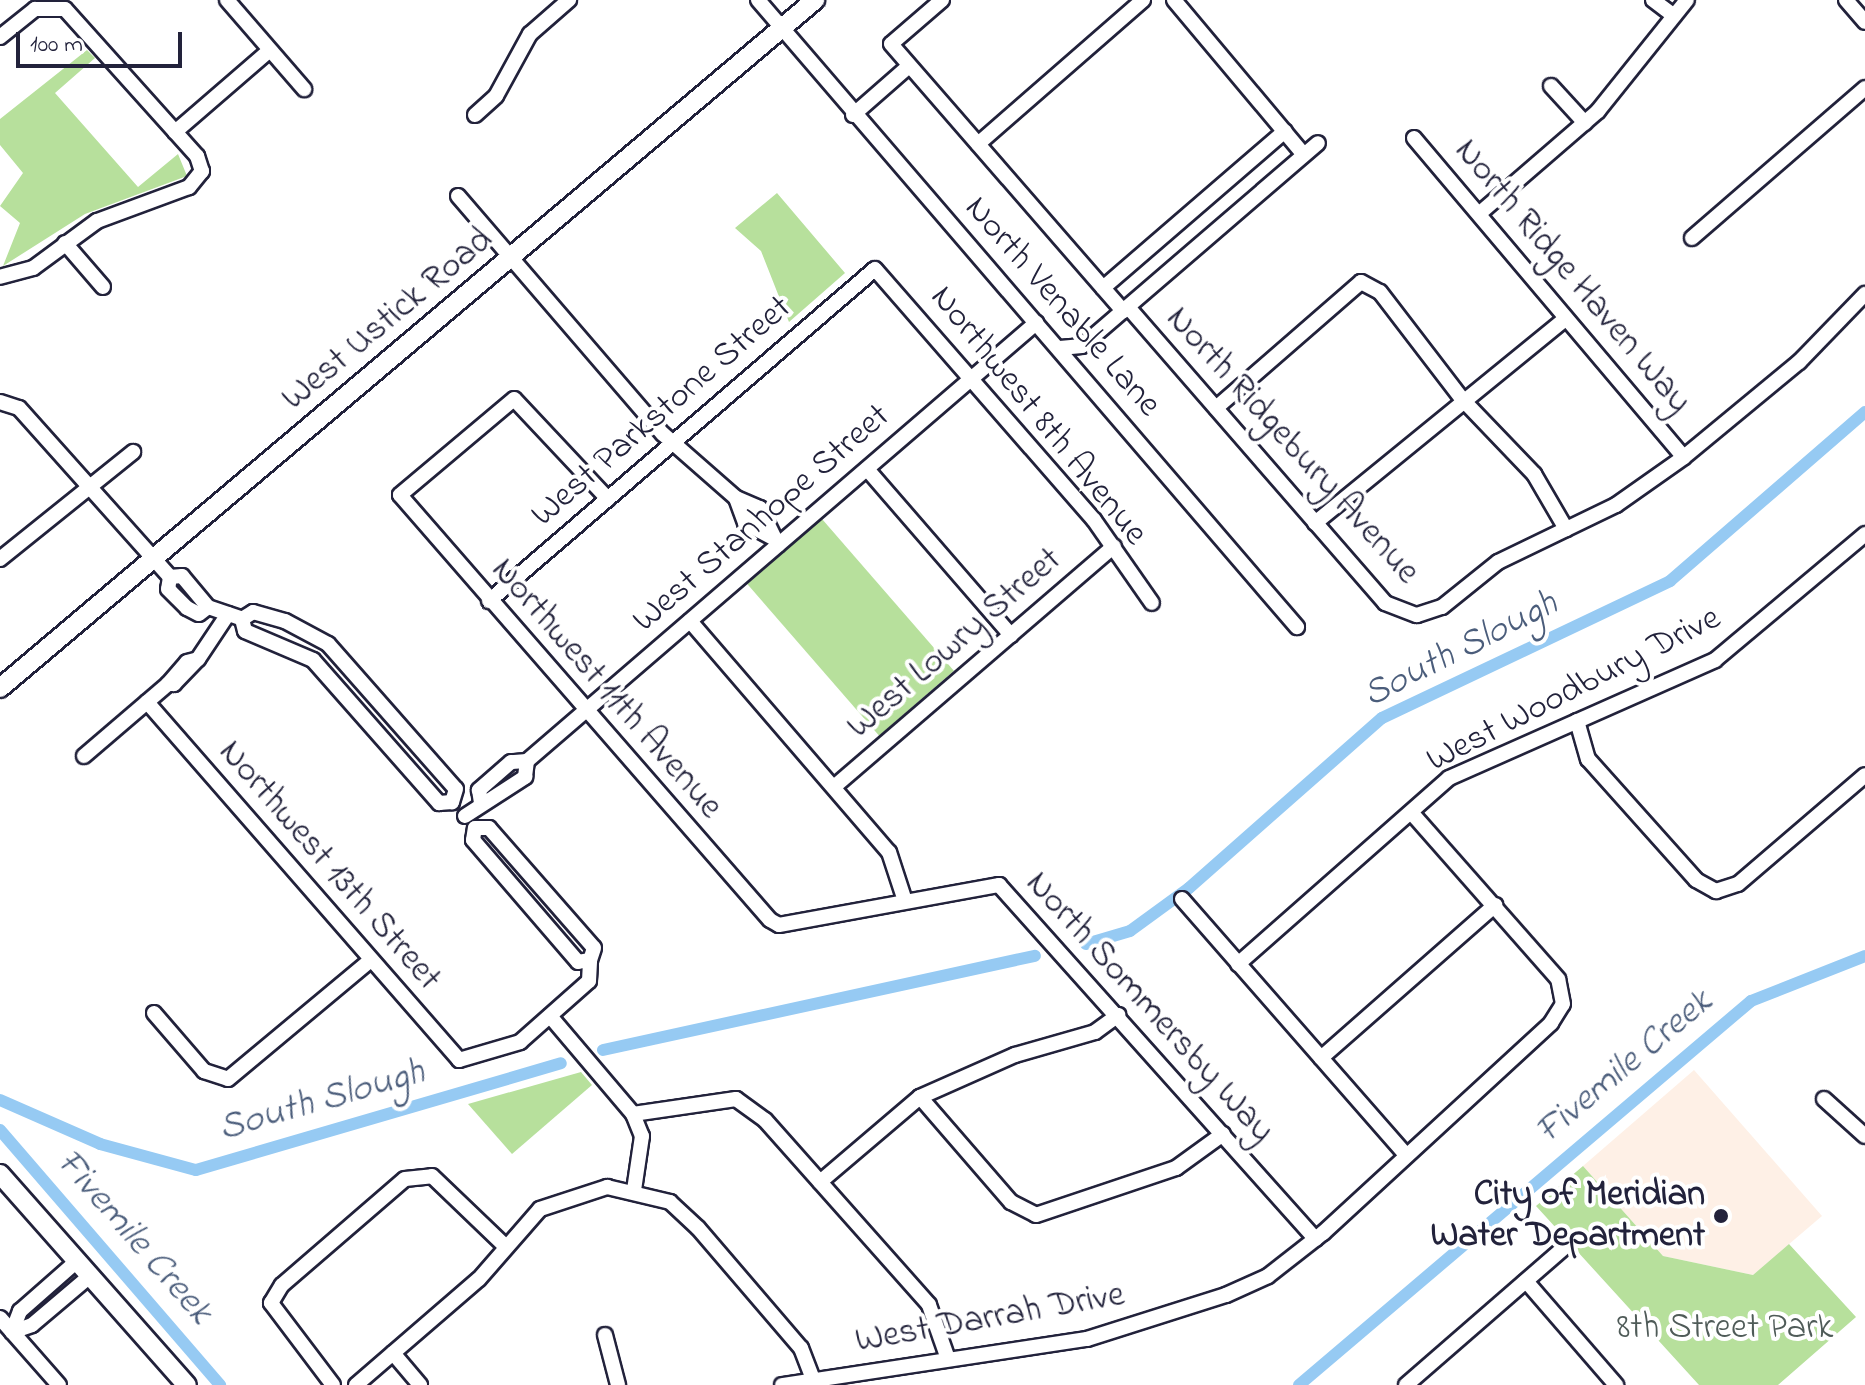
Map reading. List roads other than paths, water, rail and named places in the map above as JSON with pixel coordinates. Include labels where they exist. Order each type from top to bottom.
[{"type":"main road","name":"West Ustick Road","points":[[0,688],[815,0]]},
{"type":"main road","points":[[0,1174],[187,1385]]},
{"type":"street","points":[[227,0],[304,89]]},
{"type":"street","points":[[475,115],[496,96],[530,34],[569,0]]},
{"type":"street","name":"North Venable Lane","points":[[758,0],[853,115],[1060,348],[1297,627]]},
{"type":"street","name":"North Ridgebury Avenue","points":[[942,0],[891,44],[1103,288],[1216,408],[1385,603],[1417,615],[1442,607],[1486,568],[1566,529]]},
{"type":"street","points":[[978,144],[1143,0]]},
{"type":"street","points":[[1174,0],[1304,155]]},
{"type":"street","points":[[1653,0],[1674,16]]},
{"type":"street","points":[[1480,213],[1585,123],[1687,0]]},
{"type":"street","points":[[1846,0],[1865,22]]},
{"type":"street","points":[[0,37],[35,9],[58,6],[175,132],[202,171],[189,187],[97,221],[65,243],[3,277]]},
{"type":"street","points":[[175,132],[270,50]]},
{"type":"street","points":[[853,115],[909,66]]},
{"type":"street","points":[[1551,86],[1585,123]]},
{"type":"street","points":[[1692,238],[1865,88]]},
{"type":"street","points":[[1103,288],[1285,131]]},
{"type":"street","name":"North Ridge Haven Way","points":[[1414,138],[1480,213],[1563,321],[1684,457]]},
{"type":"street","points":[[1060,348],[1082,346],[1318,143]]},
{"type":"street","points":[[458,196],[672,443],[736,498],[760,508],[775,542]]},
{"type":"street","points":[[65,243],[103,287]]},
{"type":"street","name":"West Parkstone Street","points":[[489,601],[875,269]]},
{"type":"street","name":"Northwest 8th Avenue","points":[[875,269],[1114,546],[1152,603]]},
{"type":"street","points":[[1216,408],[1343,290],[1361,282],[1380,292],[1463,400],[1534,474],[1566,529],[1616,505],[1684,457],[1799,362],[1865,294]]},
{"type":"street","points":[[1315,523],[1563,321]]},
{"type":"street","name":"West Stanhope Street","points":[[465,816],[481,802],[492,805],[525,777],[527,761],[690,621],[775,542],[867,469],[1036,323]]},
{"type":"street","name":"Northwest 11th Avenue","points":[[608,499],[514,399],[400,495],[489,601],[589,709],[770,920]]},
{"type":"street","points":[[4,402],[90,488],[170,577],[168,589],[187,608],[199,614],[208,607],[235,617],[245,631],[313,660],[439,803],[452,802]]},
{"type":"street","points":[[0,559],[133,452]]},
{"type":"street","points":[[867,469],[1011,635]]},
{"type":"street","name":"West Woodbury Drive","points":[[1238,964],[1449,778],[1726,654],[1865,534]]},
{"type":"street","name":"West Lowry Street","points":[[834,787],[1114,546]]},
{"type":"street","points":[[84,756],[198,659],[235,617],[253,612],[285,621],[328,644],[456,789],[452,802]]},
{"type":"street","points":[[690,621],[889,852],[904,898]]},
{"type":"street","name":"Northwest 13th Street","points":[[147,702],[450,1052],[471,1062],[520,1042],[550,1016]]},
{"type":"street","points":[[1577,721],[1588,759],[1696,880],[1716,891],[1738,884],[1865,775]]},
{"type":"street","points":[[452,802],[475,828],[473,840],[578,962],[590,960]]},
{"type":"street","points":[[1321,1058],[1495,905],[1411,812]]},
{"type":"street","points":[[475,828],[489,828],[594,948],[589,981],[550,1016],[633,1114],[642,1136],[634,1190]]},
{"type":"street","name":"North Sommersby Way","points":[[770,920],[779,925],[904,898],[999,885],[1316,1239]]},
{"type":"street","points":[[1182,899],[1404,1153]]},
{"type":"street","name":"West Darrah Drive","points":[[782,1385],[1087,1339],[1161,1318],[1268,1276],[1316,1239],[1360,1192],[1551,1023],[1564,994],[1495,905]]},
{"type":"street","points":[[154,1013],[220,1080],[236,1076],[371,960]]},
{"type":"street","points":[[820,1182],[920,1097],[1015,1055],[1095,1032],[1118,1015]]},
{"type":"street","points":[[920,1097],[1011,1202],[1036,1215],[1176,1168],[1223,1134]]},
{"type":"street","points":[[633,1114],[736,1099],[765,1120],[929,1305],[948,1359]]},
{"type":"street","points":[[1824,1099],[1865,1136]]},
{"type":"street","points":[[333,1385],[271,1303],[282,1285],[360,1218],[424,1173],[505,1246]]},
{"type":"street","points":[[356,1385],[479,1279],[505,1246],[558,1199],[607,1187],[634,1190],[670,1202],[698,1228],[801,1348],[814,1382]]},
{"type":"street","points":[[1406,1385],[1568,1244]]},
{"type":"street","points":[[6,1337],[20,1311],[77,1261]]},
{"type":"street","points":[[6,1337],[32,1325],[90,1276]]},
{"type":"street","points":[[1526,1281],[1616,1385]]},
{"type":"street","points":[[0,1318],[6,1337],[59,1385]]},
{"type":"street","points":[[605,1335],[618,1385]]},
{"type":"street","points":[[393,1353],[420,1385]]},
{"type":"waterway","name":"South Slough","points":[[1086,944],[1130,931],[1189,888],[1382,718],[1670,581],[1865,412]]},
{"type":"waterway","name":"South Slough","points":[[603,1050],[1035,956]]},
{"type":"waterway","name":"Fivemile Creek","points":[[1299,1385],[1751,1001],[1865,956]]},
{"type":"waterway","name":"South Slough","points":[[0,1100],[100,1144],[196,1170],[561,1063]]},
{"type":"waterway","name":"Fivemile Creek","points":[[0,1130],[220,1385]]},
{"type":"place","name":"City of Meridian Water Department","points":[[1721,1216]]},
{"type":"park label","name":"8th Street Park","points":[[1725,1329]]}]
